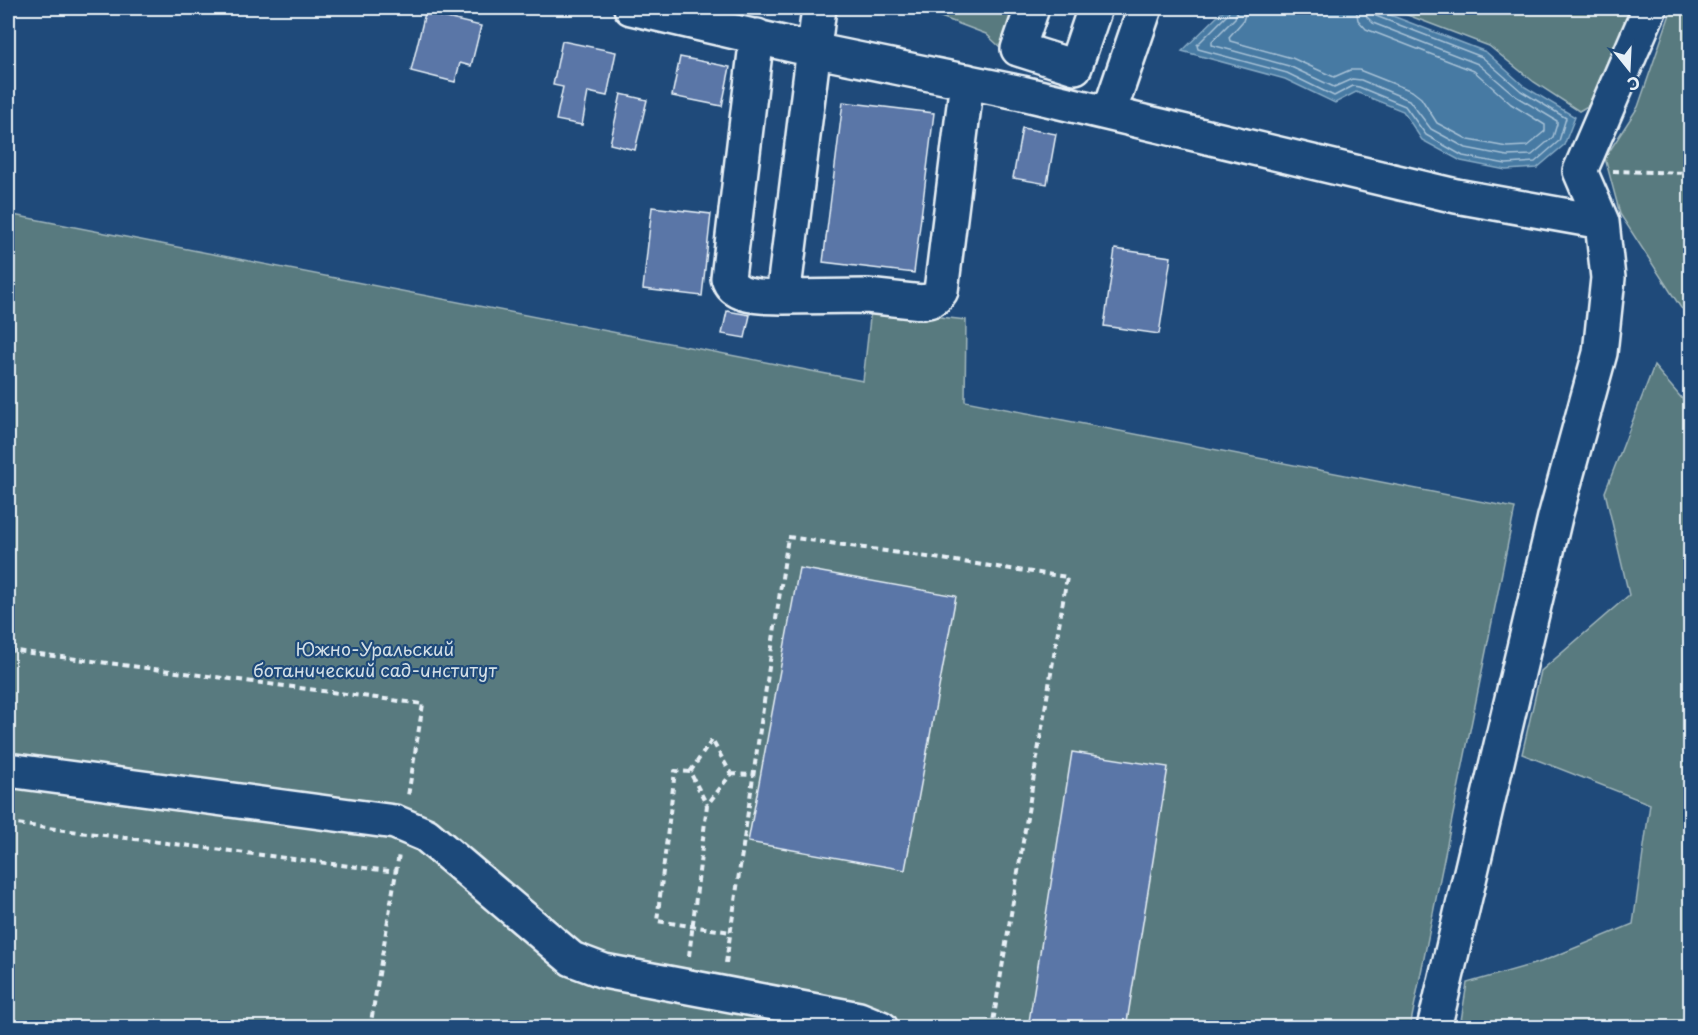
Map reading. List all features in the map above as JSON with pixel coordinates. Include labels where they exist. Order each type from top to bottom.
[{"type":"street","points":[[631,8],[813,50],[1109,113],[1456,196],[1602,222]]},
{"type":"street","points":[[783,297],[819,8]]},
{"type":"street","points":[[1032,8],[1018,49],[1075,67],[1095,8]]},
{"type":"street","points":[[1109,113],[1145,8]]},
{"type":"street","points":[[1434,1028],[1555,517],[1600,353],[1608,278],[1602,222],[1580,171],[1650,8]]},
{"type":"street","points":[[758,36],[728,278],[732,287],[740,292],[783,297],[867,296],[922,302],[930,301],[938,295],[941,291],[967,81]]},
{"type":"street","points":[[8,770],[383,821],[403,826],[426,835],[572,959],[604,971],[859,1019],[881,1028]]},
{"type":"path","points":[[1580,171],[1690,172]]},
{"type":"path","points":[[722,993],[788,537],[1067,577],[992,1028]]},
{"type":"path","points":[[8,650],[423,704],[403,826]]},
{"type":"path","points":[[690,772],[712,740],[731,774]]},
{"type":"path","points":[[690,772],[675,771],[657,921],[731,932]]},
{"type":"path","points":[[690,772],[707,805]]},
{"type":"path","points":[[731,774],[754,775]]},
{"type":"path","points":[[685,987],[707,805],[731,774]]},
{"type":"path","points":[[8,823],[397,872],[370,1028]]},
{"type":"green space","points":[[917,8],[1014,8],[1001,48],[986,34]]},
{"type":"green space","points":[[1389,8],[1634,8],[1598,100],[1579,111],[1534,82],[1489,46]]},
{"type":"green space","points":[[1672,8],[1690,8],[1690,314],[1681,308],[1620,214],[1605,158],[1638,107]]},
{"type":"green space","name":"Южно-Уральский ботанический сад-институт","points":[[8,214],[863,381],[871,309],[966,320],[965,401],[1515,508],[1410,1027],[8,1027]]},
{"type":"green space","points":[[1654,366],[1690,408],[1690,1027],[1460,1027],[1467,983],[1541,962],[1633,924],[1650,804],[1522,754],[1541,671],[1629,595],[1605,492]]},
{"type":"water","points":[[1226,8],[1372,8],[1486,52],[1525,87],[1575,117],[1564,145],[1537,168],[1506,170],[1461,161],[1422,140],[1403,111],[1356,92],[1335,103],[1285,79],[1182,51]]},
{"type":"building","points":[[425,13],[481,26],[471,66],[460,63],[455,82],[411,71]]},
{"type":"building","points":[[562,41],[616,52],[607,96],[588,92],[582,125],[556,120],[563,87],[553,85]]},
{"type":"building","points":[[680,57],[730,67],[722,106],[672,96]]},
{"type":"building","points":[[621,94],[647,100],[635,150],[610,144]]},
{"type":"building","points":[[843,102],[934,113],[914,273],[823,262]]},
{"type":"building","points":[[1022,128],[1056,134],[1047,184],[1013,178]]},
{"type":"building","points":[[652,207],[711,214],[702,296],[643,289]]},
{"type":"building","points":[[1115,249],[1171,257],[1159,334],[1104,326]]},
{"type":"building","points":[[727,311],[750,315],[745,338],[722,334]]},
{"type":"building","points":[[799,568],[956,596],[905,870],[748,842]]},
{"type":"building","points":[[1072,752],[1168,767],[1126,1028],[1028,1028]]}]
